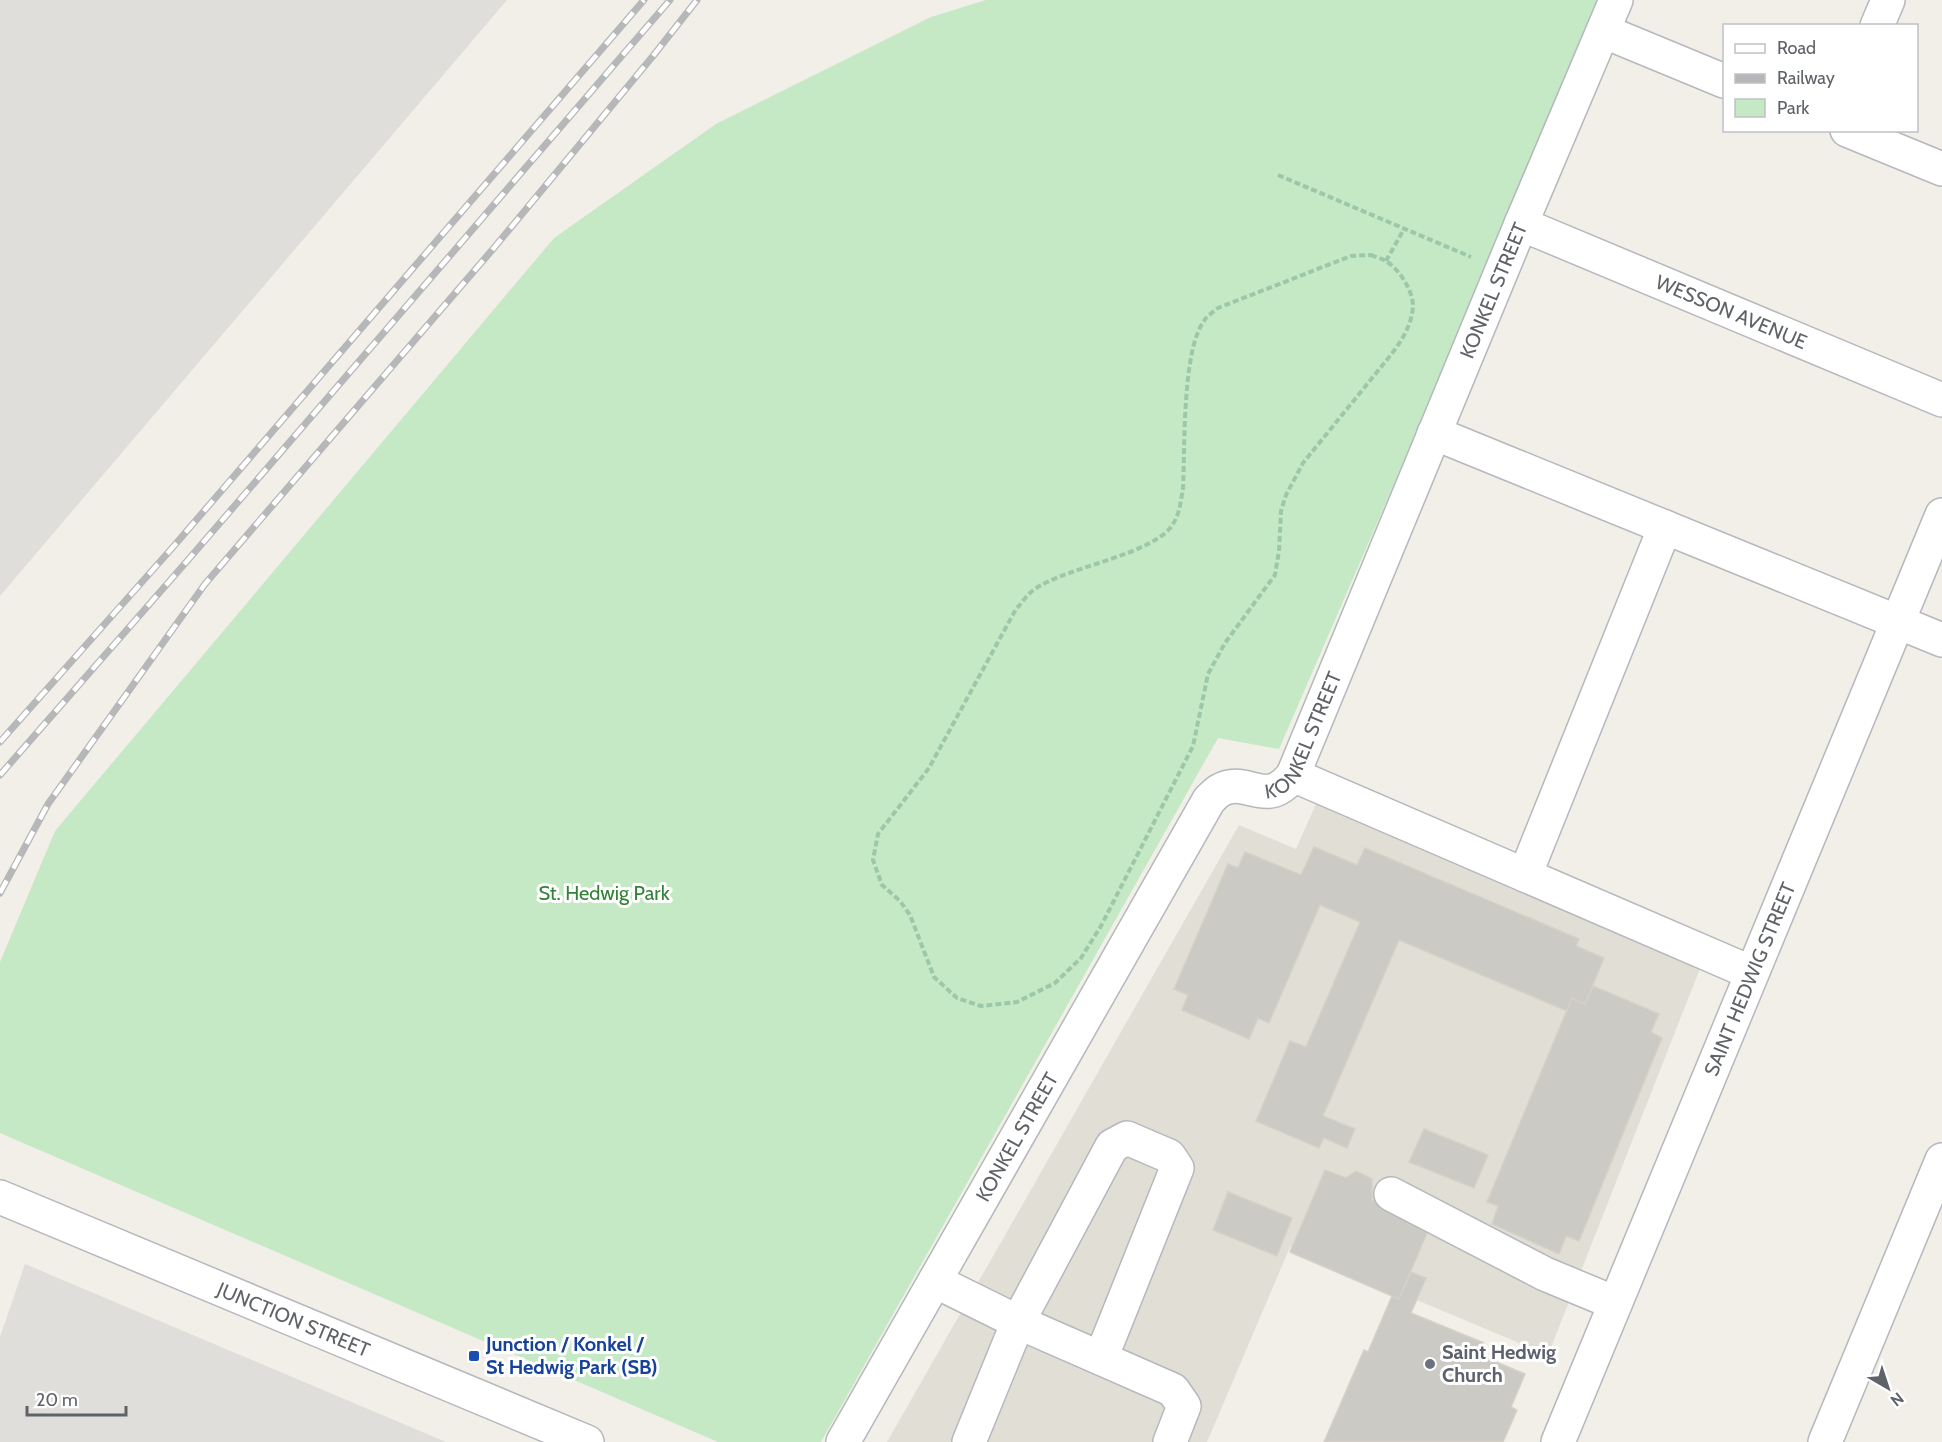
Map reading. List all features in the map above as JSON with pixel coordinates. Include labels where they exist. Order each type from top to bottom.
[{"type":"street","name":"KONKEL STREET","points":[[843,1442],[1209,800],[1220,791],[1230,787],[1262,792],[1273,791],[1286,785],[1293,775],[1616,0]]},
{"type":"street","points":[[1878,24],[1888,0]]},
{"type":"street","points":[[1602,31],[1723,80]]},
{"type":"street","points":[[1852,132],[1942,169]]},
{"type":"street","name":"WESSON AVENUE","points":[[1521,224],[1942,400]]},
{"type":"street","points":[[1434,433],[1942,640]]},
{"type":"street","name":"SAINT HEDWIG STREET","points":[[1558,1442],[1942,515]]},
{"type":"street","points":[[1525,875],[1665,527]]},
{"type":"street","points":[[1293,775],[1752,973]]},
{"type":"street","points":[[969,1442],[1018,1322],[1112,1146],[1127,1138],[1169,1156],[1177,1168],[1101,1358]]},
{"type":"street","points":[[1825,1442],[1942,1160]]},
{"type":"street","points":[[1391,1194],[1545,1274],[1615,1303]]},
{"type":"street","name":"JUNCTION STREET","points":[[0,1197],[587,1442]]},
{"type":"street","points":[[935,1281],[1018,1322],[1173,1390],[1184,1406],[1170,1442]]},
{"type":"path","points":[[1278,175],[1502,270]]},
{"type":"path","points":[[1386,261],[1404,229]]},
{"type":"path","points":[[1371,255],[1386,261],[1399,272],[1408,287],[1413,305],[1409,326],[1401,342],[1303,463],[1286,495],[1281,511],[1280,551],[1275,575],[1225,643],[1208,674],[1193,746],[1101,926],[1081,958],[1055,983],[1017,1002],[981,1006],[957,998],[934,977],[910,915],[900,901],[882,885],[873,860],[878,834],[928,768],[1016,609],[1033,590],[1055,578],[1159,539],[1173,525],[1180,507],[1183,488],[1189,366],[1195,341],[1204,321],[1218,308],[1351,256],[1371,255]]},
{"type":"shaded area","points":[[0,0],[507,0],[0,596]]},
{"type":"shaded area","points":[[1327,779],[1712,938],[1548,1355],[1290,1247],[1207,1442],[887,1442],[1239,825],[1296,849]]},
{"type":"shaded area","points":[[25,1264],[446,1442],[0,1442],[0,1337]]},
{"type":"green space","name":"St. Hedwig Park","points":[[986,0],[1604,0],[1279,749],[1218,738],[821,1442],[718,1442],[0,1133],[0,962],[55,831],[554,238],[716,124],[931,17]]},
{"type":"building","points":[[1314,847],[1357,865],[1365,848],[1579,939],[1576,946],[1604,958],[1585,1004],[1572,998],[1567,1011],[1399,940],[1323,1116],[1355,1129],[1347,1148],[1324,1138],[1319,1148],[1256,1121],[1290,1041],[1306,1047],[1360,922],[1320,905],[1269,1023],[1258,1018],[1249,1039],[1182,1010],[1188,995],[1174,989],[1228,864],[1238,868],[1245,852],[1301,875]]},
{"type":"building","points":[[1593,986],[1659,1014],[1651,1032],[1662,1038],[1579,1241],[1566,1236],[1559,1254],[1492,1224],[1498,1206],[1487,1202],[1572,998],[1585,1004]]},
{"type":"building","points":[[1424,1129],[1488,1155],[1474,1188],[1409,1162]]},
{"type":"building","points":[[1325,1170],[1346,1178],[1356,1171],[1372,1179],[1372,1200],[1430,1226],[1399,1299],[1290,1252]]},
{"type":"building","points":[[1228,1192],[1292,1218],[1277,1256],[1213,1230]]},
{"type":"building","name":"Saint Hedwig Church","points":[[1411,1272],[1426,1278],[1411,1313],[1484,1343],[1479,1355],[1525,1374],[1511,1407],[1517,1410],[1503,1442],[1324,1442],[1364,1350],[1368,1352],[1392,1296],[1399,1299]]},
{"type":"railway","points":[[0,742],[173,547],[644,0]]},
{"type":"railway","points":[[0,775],[670,0]]},
{"type":"railway","points":[[0,893],[48,804],[205,584],[493,249],[697,0]]},
{"type":"place","name":"Junction / Konkel / St Hedwig Park (SB)","points":[[474,1356]]},
{"type":"place","name":"Saint Hedwig Church","points":[[1430,1364]]}]
